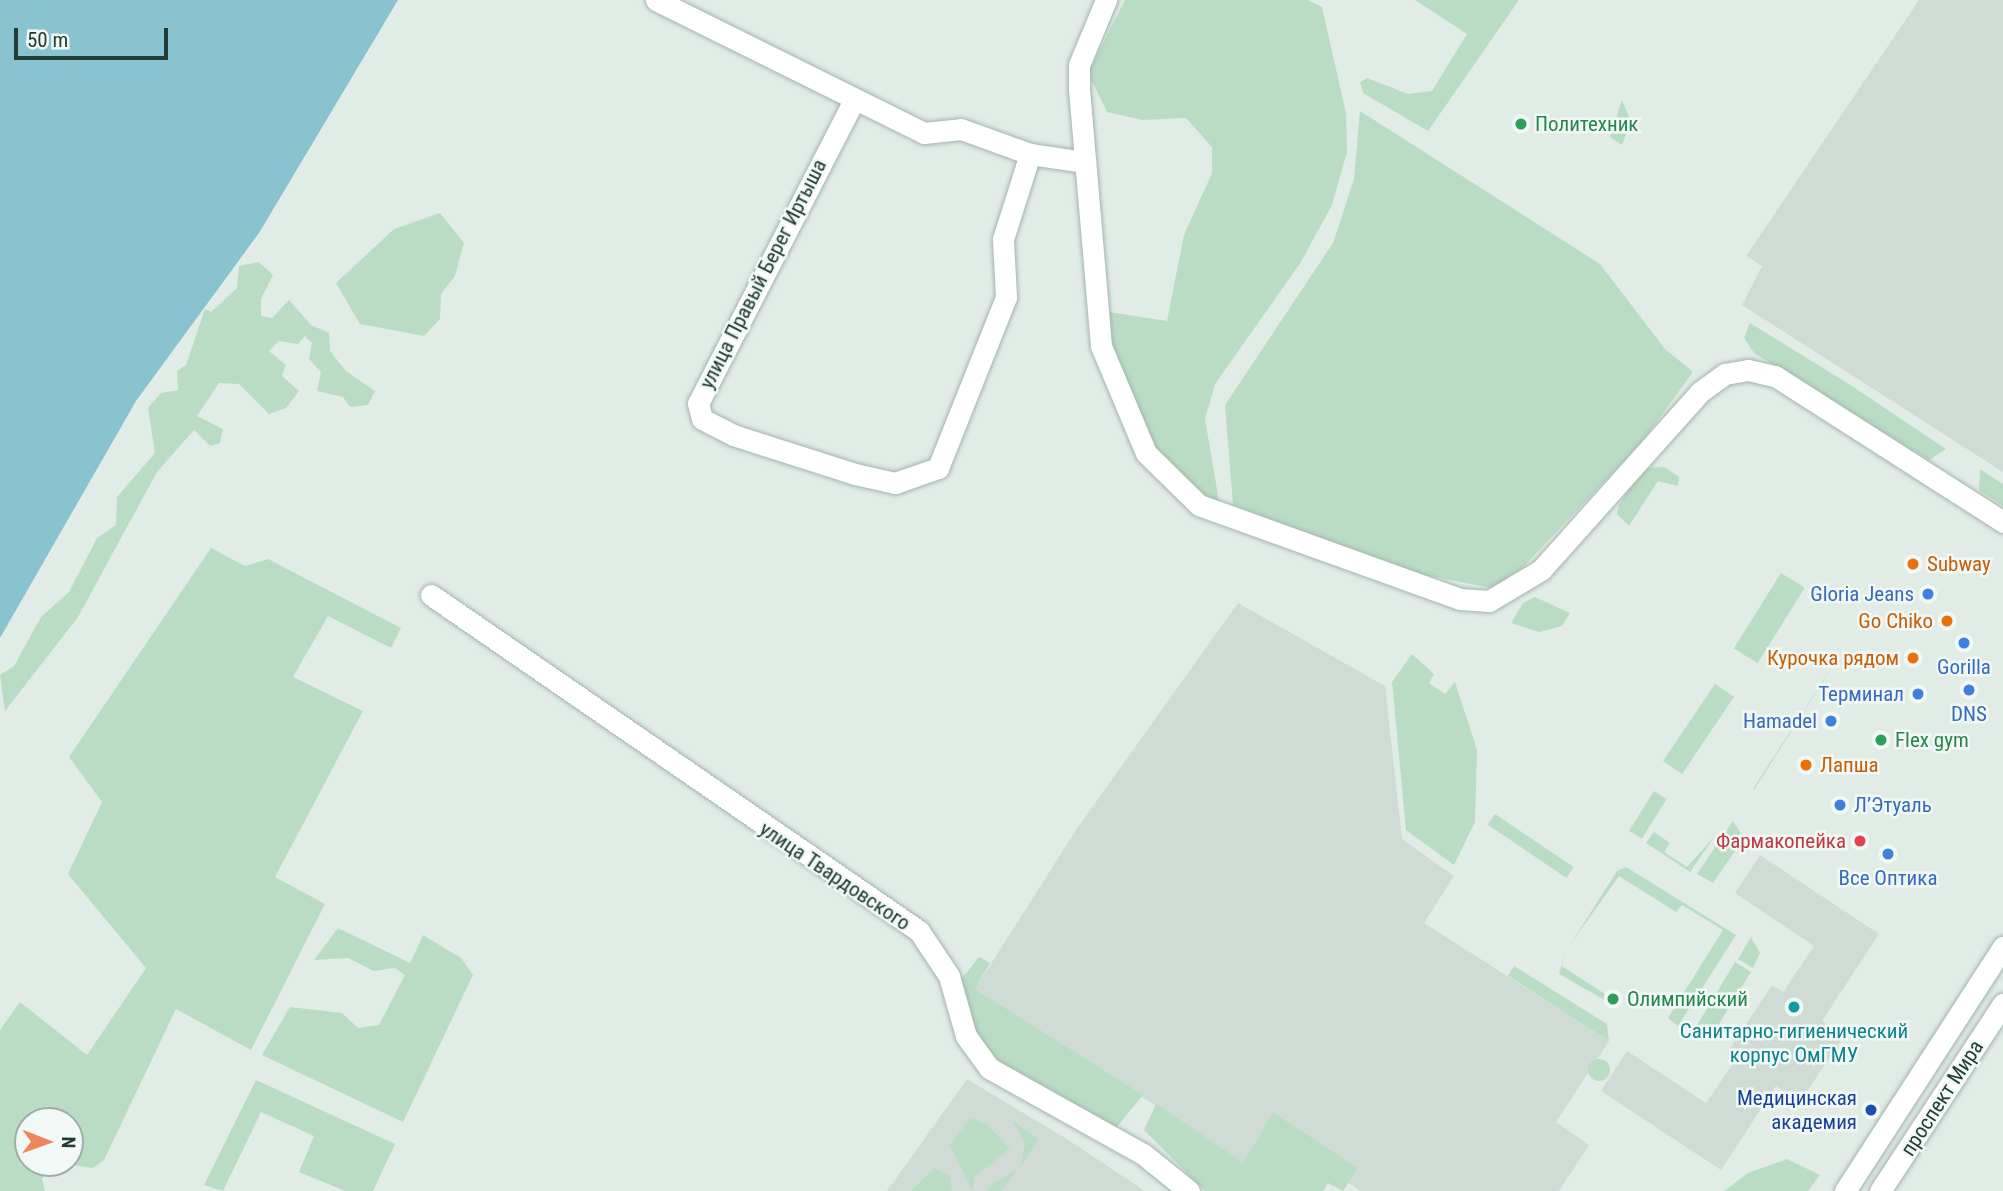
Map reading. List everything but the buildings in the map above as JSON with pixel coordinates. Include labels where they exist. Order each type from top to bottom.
[{"type":"street","points":[[656,0],[924,133],[961,129],[1030,154],[1086,162]]},
{"type":"street","points":[[1106,0],[1079,65],[1101,346],[1124,407],[1146,453],[1181,493],[1232,520],[1460,599],[1489,601],[1541,570],[1700,392],[1725,374],[1748,370],[1775,376],[2003,522]]},
{"type":"street","name":"улица Правый Берег Иртыша","points":[[854,100],[698,402],[702,419],[733,435],[855,474],[895,483],[938,468],[1006,297],[1003,239],[1030,154]]},
{"type":"street","name":"улица Твардовского","points":[[432,595],[919,931],[949,976],[966,1036],[989,1068],[1143,1154],[1189,1191]]},
{"type":"street","name":"проспект Мира","points":[[1845,1191],[2003,947]]},
{"type":"street","name":"проспект Мира","points":[[1880,1191],[2003,1004]]},
{"type":"shaded area","points":[[1919,0],[2003,0],[2003,472],[1742,305],[1762,266],[1746,256]]},
{"type":"shaded area","points":[[1238,603],[1385,686],[1402,839],[1454,876],[1424,923],[1609,1041],[1556,1122],[1589,1145],[1559,1191],[1361,1191],[1348,1183],[1358,1168],[1273,1112],[1243,1162],[975,989],[1076,830]]},
{"type":"shaded area","name":"Санитарно-гигиенический корпус ОмГМУ","points":[[1760,855],[1879,934],[1822,1021],[1844,1036],[1800,1102],[1776,1086],[1721,1170],[1601,1091],[1627,1051],[1706,1103],[1736,1059],[1727,1053],[1772,985],[1783,992],[1814,946],[1735,893]]},
{"type":"shaded area","points":[[967,1079],[1067,1139],[1145,1191],[887,1191]]},
{"type":"green space","points":[[1125,0],[1308,0],[1322,7],[1346,113],[1347,152],[1332,205],[1301,262],[1215,384],[1205,419],[1220,507],[1156,454],[1110,358],[1103,311],[1167,321],[1184,235],[1212,173],[1212,147],[1186,118],[1143,120],[1107,112],[1088,73]]},
{"type":"green space","points":[[1415,0],[1519,0],[1428,131],[1363,93],[1360,82],[1367,78],[1408,94],[1432,91],[1467,34]]},
{"type":"green space","points":[[1622,100],[1631,122],[1622,145],[1610,137]]},
{"type":"green space","points":[[1360,111],[1600,264],[1665,349],[1693,372],[1641,443],[1522,568],[1492,588],[1419,574],[1233,505],[1225,405],[1333,243],[1354,179]]},
{"type":"green space","points":[[440,213],[464,243],[455,276],[441,294],[440,319],[424,336],[360,324],[336,283],[394,229]]},
{"type":"green space","points":[[259,262],[273,275],[261,299],[261,316],[272,318],[289,300],[311,325],[329,333],[330,351],[346,371],[375,391],[368,405],[350,407],[343,397],[317,391],[321,372],[309,359],[312,343],[305,336],[298,344],[279,341],[269,351],[286,365],[282,376],[299,391],[286,408],[269,414],[239,384],[219,383],[197,416],[223,429],[220,443],[210,446],[194,430],[157,472],[78,617],[5,711],[0,675],[14,666],[41,617],[69,592],[97,538],[116,525],[117,497],[155,453],[148,408],[161,393],[178,390],[177,371],[186,365],[205,309],[211,312],[237,288],[239,266]]},
{"type":"green space","points":[[1750,323],[1852,386],[1946,449],[1929,460],[1754,353],[1744,338]]},
{"type":"green space","points":[[1664,467],[1679,477],[1678,486],[1658,481],[1629,526],[1617,514],[1619,505],[1642,468]]},
{"type":"green space","points":[[1980,469],[2003,484],[2003,506],[1979,490]]},
{"type":"green space","points":[[211,548],[245,566],[268,559],[401,628],[391,648],[328,616],[293,677],[363,711],[275,877],[325,904],[251,1050],[176,1009],[104,1160],[93,1168],[84,1167],[84,1107],[14,1107],[14,1177],[44,1177],[45,1191],[0,1191],[0,1030],[20,1002],[87,1055],[146,968],[68,874],[102,802],[69,757]]},
{"type":"green space","points":[[1781,573],[1805,588],[1758,663],[1734,648]]},
{"type":"green space","points":[[1535,597],[1570,613],[1562,626],[1539,632],[1511,623],[1523,603]]},
{"type":"green space","points":[[1841,653],[1754,790],[1753,789]]},
{"type":"green space","points":[[1412,654],[1434,674],[1429,683],[1445,694],[1455,682],[1477,750],[1475,822],[1454,865],[1406,830],[1392,682]]},
{"type":"green space","points":[[1715,684],[1734,697],[1682,774],[1663,761]]},
{"type":"green space","points":[[1654,791],[1667,799],[1642,839],[1629,831]]},
{"type":"green space","points":[[1495,814],[1574,867],[1566,878],[1488,825]]},
{"type":"green space","points":[[1733,821],[1744,838],[1713,883],[1697,874]]},
{"type":"green space","points":[[1654,832],[1670,843],[1664,852],[1687,867],[1715,836],[1690,872],[1646,843]]},
{"type":"green space","points":[[1626,867],[1736,935],[1678,1026],[1668,1018],[1723,930],[1682,905],[1676,912],[1619,876],[1570,945],[1617,871]]},
{"type":"green space","points":[[338,928],[410,963],[423,935],[461,958],[473,975],[403,1122],[262,1055],[290,1007],[342,1013],[358,1028],[379,1025],[405,975],[395,968],[374,971],[348,958],[314,960]]},
{"type":"green space","points":[[1751,937],[1760,953],[1753,968],[1738,959]]},
{"type":"green space","points":[[1565,953],[1562,966],[1611,998],[1608,1002],[1559,974]]},
{"type":"green space","points":[[979,957],[990,963],[975,989],[1143,1095],[1116,1128],[990,1059],[973,1036],[959,982]]},
{"type":"green space","points":[[1735,962],[1751,972],[1717,1027],[1705,1032],[1696,1027]]},
{"type":"green space","points":[[1514,966],[1607,1024],[1609,1041],[1508,976]]},
{"type":"green space","points":[[1595,1059],[1603,1059],[1610,1066],[1610,1074],[1603,1081],[1595,1081],[1588,1074],[1588,1066]]},
{"type":"green space","points":[[256,1080],[395,1144],[373,1191],[345,1191],[299,1172],[314,1136],[261,1112],[223,1191],[204,1185]]},
{"type":"green space","points":[[1156,1104],[1243,1162],[1273,1112],[1358,1168],[1343,1191],[1328,1183],[1323,1191],[1205,1191],[1144,1130]]},
{"type":"green space","points":[[970,1118],[987,1124],[1010,1149],[975,1176],[972,1191],[950,1145]]},
{"type":"green space","points":[[1013,1121],[1039,1139],[1020,1168],[1025,1143]]},
{"type":"green space","points":[[1787,1159],[1820,1175],[1808,1191],[1724,1191],[1748,1173]]},
{"type":"green space","points":[[934,1168],[950,1176],[952,1191],[911,1191]]},
{"type":"green space","points":[[1018,1169],[1001,1191],[987,1191],[993,1183]]},
{"type":"water","points":[[0,0],[398,0],[259,233],[136,401],[0,638]]},
{"type":"place","name":"Политехник","points":[[1521,124]]},
{"type":"place","name":"Subway","points":[[1913,564]]},
{"type":"place","name":"Gloria Jeans","points":[[1928,594]]},
{"type":"place","name":"Go Chiko","points":[[1947,621]]},
{"type":"place","name":"Gorilla","points":[[1964,643]]},
{"type":"place","name":"Курочка рядом","points":[[1913,658]]},
{"type":"place","name":"DNS","points":[[1969,690]]},
{"type":"place","name":"Терминал","points":[[1918,694]]},
{"type":"place","name":"Hamadel","points":[[1831,721]]},
{"type":"place","name":"Flex gym","points":[[1881,740]]},
{"type":"place","name":"Лапша","points":[[1806,765]]},
{"type":"place","name":"Л’Этуаль","points":[[1840,805]]},
{"type":"place","name":"Фармакопейка","points":[[1860,841]]},
{"type":"place","name":"Все Оптика","points":[[1888,854]]},
{"type":"place","name":"Олимпийский","points":[[1613,999]]},
{"type":"place","name":"Санитарно-гигиенический корпус ОмГМУ","points":[[1794,1007]]},
{"type":"place","name":"Медицинская академия","points":[[1871,1110]]}]
